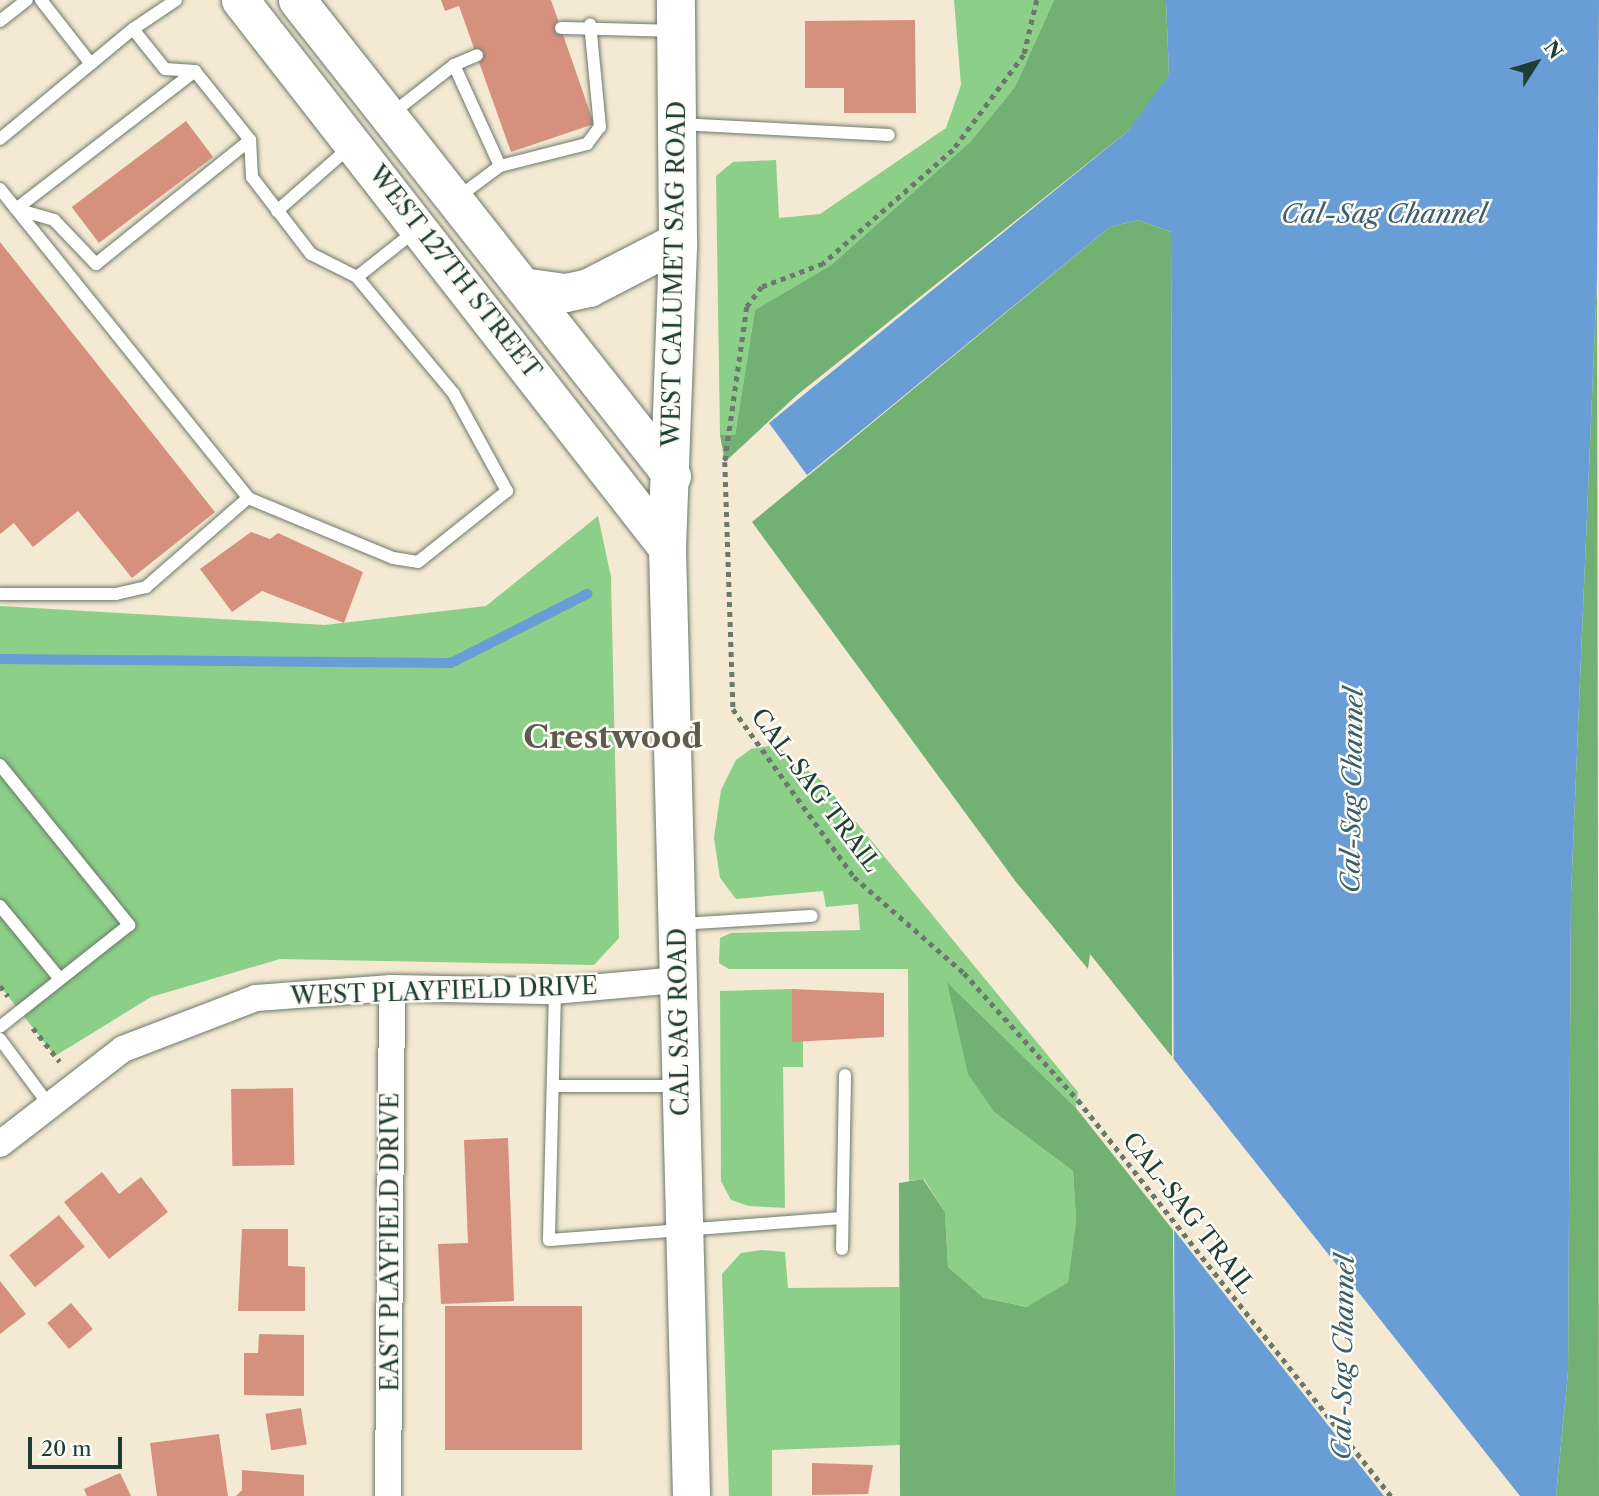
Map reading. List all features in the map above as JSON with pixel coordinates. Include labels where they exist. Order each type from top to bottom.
[{"type":"main road","name":"WEST 127TH STREET","points":[[240,0],[421,226],[667,548]]},
{"type":"main road","name":"WEST 127TH STREET","points":[[297,0],[529,288],[671,476]]},
{"type":"main road","name":"WEST CALUMET SAG ROAD","points":[[667,548],[678,242],[676,15]]},
{"type":"main road","points":[[529,288],[566,293],[589,288],[678,242]]},
{"type":"main road","name":"CAL SAG ROAD","points":[[667,548],[691,1496]]},
{"type":"street","name":"WEST PLAYFIELD DRIVE","points":[[0,1144],[124,1049],[256,998],[392,988],[555,991],[678,980]]},
{"type":"street","name":"EAST PLAYFIELD DRIVE","points":[[388,1496],[392,988]]},
{"type":"lane","points":[[0,21],[27,0]]},
{"type":"lane","points":[[41,0],[91,64]]},
{"type":"lane","points":[[0,139],[133,29],[176,0]]},
{"type":"lane","points":[[561,28],[676,15]]},
{"type":"lane","points":[[457,198],[500,166],[587,144],[600,127],[590,24]]},
{"type":"lane","points":[[1,192],[248,498],[393,558],[418,562],[507,491],[454,394],[357,277],[311,254],[277,211],[252,177],[250,140],[195,71],[164,69],[133,29]]},
{"type":"lane","points":[[390,115],[454,65],[477,55]]},
{"type":"lane","points":[[454,65],[500,166]]},
{"type":"lane","points":[[16,209],[195,71]]},
{"type":"lane","points":[[677,124],[889,135]]},
{"type":"lane","points":[[16,209],[54,220],[96,264],[250,140]]},
{"type":"lane","points":[[277,211],[354,143]]},
{"type":"lane","points":[[357,277],[421,226]]},
{"type":"lane","points":[[0,594],[116,594],[146,587],[248,498]]},
{"type":"lane","points":[[0,765],[129,925],[0,1027]]},
{"type":"lane","points":[[0,906],[60,979]]},
{"type":"lane","points":[[676,924],[811,916]]},
{"type":"lane","points":[[555,991],[549,1240],[684,1233],[842,1218]]},
{"type":"lane","points":[[0,1039],[49,1105]]},
{"type":"lane","points":[[842,1249],[845,1074]]},
{"type":"lane","points":[[553,1086],[681,1086]]},
{"type":"path","name":"CAL-SAG TRAIL","points":[[1037,0],[1024,55],[953,150],[823,264],[762,287],[747,307],[725,463],[728,668],[733,709],[854,877],[964,972],[1077,1100],[1391,1496]]},
{"type":"path","points":[[0,986],[76,1084]]},
{"type":"green space","points":[[954,0],[1054,0],[1015,87],[970,142],[831,265],[755,310],[735,435],[720,435],[716,176],[733,162],[776,160],[779,218],[820,214],[946,128],[961,85]]},
{"type":"green space","points":[[1054,0],[1166,0],[1169,75],[1152,101],[1128,131],[797,395],[725,462],[720,435],[735,435],[755,310],[831,265],[970,142],[1015,87]]},
{"type":"green space","points":[[1138,220],[1171,232],[1172,1057],[1090,954],[1088,969],[1016,882],[752,522],[1110,227]]},
{"type":"green space","points":[[1597,278],[1599,1496],[1556,1496],[1568,1372],[1571,894]]},
{"type":"green space","points":[[598,516],[611,577],[619,938],[594,965],[280,959],[151,997],[55,1056],[0,986],[0,606],[325,625],[486,606]]},
{"type":"green space","points":[[775,745],[823,782],[1078,1092],[1076,1108],[948,983],[994,1112],[1073,1171],[1076,1220],[1068,1282],[1028,1307],[984,1298],[948,1267],[945,1212],[924,1179],[909,1181],[908,969],[729,969],[719,963],[720,938],[731,933],[860,930],[858,904],[826,907],[823,891],[736,899],[720,878],[714,838],[721,790],[736,760],[751,749]]},
{"type":"green space","points":[[947,982],[1076,1108],[1173,1230],[1175,1496],[900,1496],[899,1183],[923,1179],[945,1212],[948,1267],[984,1298],[1027,1307],[1068,1282],[1076,1220],[1073,1171],[994,1112],[968,1074]]},
{"type":"green space","points":[[792,989],[792,1041],[803,1041],[803,1067],[783,1067],[785,1208],[749,1206],[731,1200],[721,1181],[720,991]]},
{"type":"green space","points":[[762,1250],[785,1252],[788,1288],[899,1287],[900,1445],[772,1450],[772,1496],[729,1496],[722,1274],[741,1253]]},
{"type":"water","name":"Cal-Sag Channel","points":[[1166,0],[1599,0],[1597,278],[1571,894],[1568,1372],[1556,1496],[1175,1496],[1171,232],[1138,220],[1110,227],[807,475],[769,423],[1128,131],[1169,75]]},
{"type":"pier","points":[[1169,1053],[1520,1496],[1384,1496],[1170,1225]]},
{"type":"building","points":[[441,0],[551,0],[594,124],[511,152],[459,6],[445,11]]},
{"type":"building","points":[[915,20],[916,113],[844,113],[844,88],[805,88],[805,21]]},
{"type":"building","points":[[186,121],[213,157],[99,243],[72,207]]},
{"type":"building","points":[[0,242],[215,512],[132,578],[78,511],[33,547],[14,523],[0,534]]},
{"type":"building","points":[[251,532],[270,539],[278,533],[363,572],[344,623],[262,591],[232,612],[200,569]]},
{"type":"building","points":[[792,989],[884,993],[884,1037],[792,1042]]},
{"type":"building","points":[[293,1088],[294,1165],[232,1166],[231,1089]]},
{"type":"building","points":[[508,1138],[514,1301],[441,1304],[438,1244],[468,1243],[464,1140]]},
{"type":"building","points":[[102,1172],[119,1194],[141,1177],[168,1212],[109,1259],[64,1202]]},
{"type":"building","points":[[59,1215],[85,1247],[35,1287],[9,1255]]},
{"type":"building","points":[[242,1229],[288,1229],[288,1266],[305,1267],[305,1311],[238,1311]]},
{"type":"building","points":[[0,1281],[26,1314],[0,1334]]},
{"type":"building","points":[[71,1303],[93,1329],[69,1349],[47,1323]]},
{"type":"building","points":[[445,1306],[582,1306],[582,1450],[445,1450]]},
{"type":"building","points":[[259,1334],[304,1335],[304,1396],[244,1395],[244,1353],[258,1353]]},
{"type":"building","points":[[301,1408],[307,1445],[271,1450],[265,1414]]},
{"type":"building","points":[[219,1434],[228,1496],[157,1496],[150,1443]]},
{"type":"building","points":[[812,1463],[873,1465],[868,1494],[812,1495]]},
{"type":"building","points":[[242,1470],[304,1475],[304,1496],[236,1496],[242,1490]]},
{"type":"building","points":[[120,1473],[131,1496],[87,1496],[84,1489]]},
{"type":"waterway","points":[[0,659],[451,663],[587,594]]},
{"type":"district","name":"Crestwood","points":[[613,737]]}]
